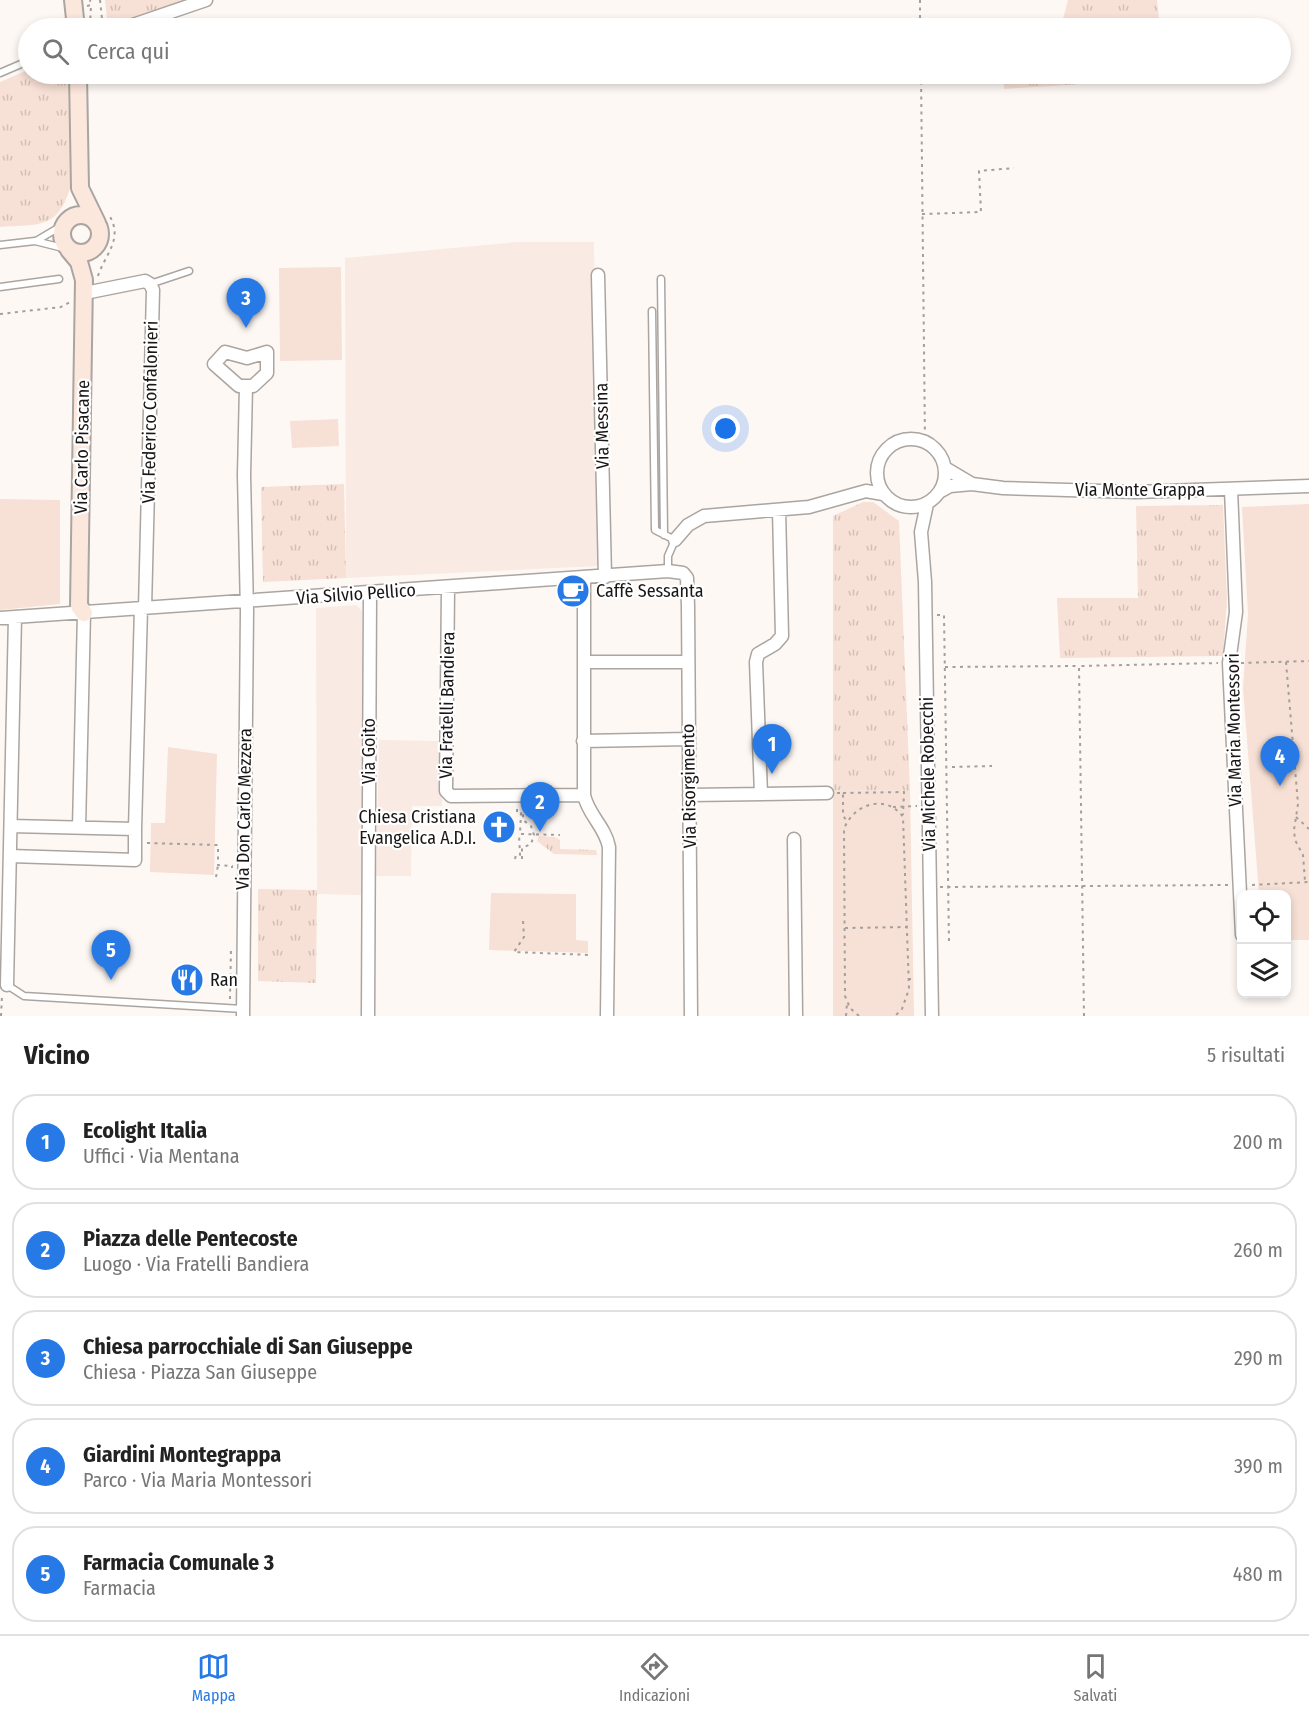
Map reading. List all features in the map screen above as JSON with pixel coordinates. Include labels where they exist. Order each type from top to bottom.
[{"type":"street","points":[[72,0],[75,18]]},
{"type":"street","points":[[153,18],[206,0]]},
{"type":"street","points":[[78,84],[80,188],[65,223],[62,239],[69,250],[84,253],[96,247],[100,235],[101,217],[80,188]]},
{"type":"street","points":[[65,223],[79,215],[101,217]]},
{"type":"street","name":"Via Carlo Pisacane","points":[[84,613],[79,606],[88,291],[96,247]]},
{"type":"street","name":"Via Carlo Pisacane","points":[[69,250],[79,262],[88,291]]},
{"type":"street","name":"Via Messina","points":[[598,275],[605,577]]},
{"type":"street","points":[[88,291],[137,282],[150,284]]},
{"type":"street","name":"Via Federico Confalonieri","points":[[135,836],[153,290],[150,284]]},
{"type":"street","name":"Via Don Carlo Mezzera","points":[[243,1013],[247,601],[244,476],[246,386]]},
{"type":"street","points":[[669,538],[704,516],[809,507],[866,491],[883,494],[905,507],[927,504],[941,490],[945,468],[934,448],[925,442],[914,439],[892,444],[883,452],[876,474],[867,484],[851,494]]},
{"type":"street","name":"Via Monte Grappa","points":[[945,468],[972,484]]},
{"type":"street","points":[[876,474],[883,494]]},
{"type":"street","name":"Via Monte Grappa","points":[[941,490],[950,486],[972,484],[1003,488],[1136,492],[1309,486]]},
{"type":"street","name":"Via Maria Montessori","points":[[1231,489],[1236,612],[1229,663],[1239,890]]},
{"type":"street","name":"Via Michele Robecchi","points":[[927,504],[921,532],[925,593],[932,1016]]},
{"type":"street","name":"Via Michele Robecchi","points":[[905,507],[921,532]]},
{"type":"street","points":[[761,794],[756,662],[758,654],[775,644],[782,636],[779,510]]},
{"type":"street","name":"Via Risorgimento","points":[[668,572],[677,571],[687,578],[691,1016]]},
{"type":"street","name":"Via Silvio Pellico","points":[[0,618],[668,572]]},
{"type":"street","points":[[584,578],[584,795],[586,807],[605,832],[609,847],[607,1016]]},
{"type":"street","name":"Via Fratelli Bandiera","points":[[448,588],[446,791],[451,796],[584,795]]},
{"type":"street","name":"Via Goito","points":[[368,1016],[370,593]]},
{"type":"street","points":[[79,828],[84,613]]},
{"type":"street","points":[[7,985],[7,848],[11,826],[15,617]]},
{"type":"street","points":[[585,662],[688,662]]},
{"type":"street","points":[[583,741],[689,739]]},
{"type":"street","points":[[690,795],[827,793]]},
{"type":"street","points":[[7,848],[135,860],[135,836],[79,828],[11,826]]},
{"type":"street","points":[[794,839],[796,1016]]},
{"type":"lane","points":[[0,73],[18,65]]},
{"type":"lane","points":[[35,241],[65,223]]},
{"type":"lane","points":[[0,245],[35,241],[69,250]]},
{"type":"lane","points":[[150,284],[189,271]]},
{"type":"lane","points":[[0,287],[59,279]]},
{"type":"lane","points":[[661,279],[669,538],[668,572]]},
{"type":"lane","points":[[652,311],[655,530],[669,538]]},
{"type":"lane","points":[[7,985],[24,996],[243,1013]]},
{"type":"path","points":[[100,0],[102,18]]},
{"type":"path","points":[[920,0],[920,18]]},
{"type":"path","points":[[90,18],[91,5]]},
{"type":"path","points":[[921,84],[925,442]]},
{"type":"path","points":[[922,214],[981,212],[980,171],[1014,168]]},
{"type":"path","points":[[0,314],[61,307],[88,291],[115,242],[112,218],[101,217]]},
{"type":"path","points":[[933,615],[944,615],[949,943]]},
{"type":"path","points":[[945,667],[1309,661]]},
{"type":"path","points":[[930,887],[1239,885],[1307,882],[1303,855],[1295,840],[1298,804],[1286,662]]},
{"type":"path","points":[[1079,666],[1084,1016]]},
{"type":"path","points":[[948,767],[992,766]]},
{"type":"path","points":[[827,793],[904,792],[909,989],[900,1016]]},
{"type":"path","points":[[843,793],[843,815],[847,822]]},
{"type":"path","points":[[846,1016],[844,841],[847,822],[864,805],[886,804],[893,807],[903,817]]},
{"type":"path","points":[[893,807],[910,806]]},
{"type":"path","points":[[522,859],[522,848],[531,844],[534,835],[531,826],[523,820],[523,810]]},
{"type":"path","points":[[516,855],[520,855],[521,813],[517,812]]},
{"type":"path","points":[[1296,818],[1309,829]]},
{"type":"path","points":[[520,834],[560,835]]},
{"type":"path","points":[[135,836],[218,845],[216,877]]},
{"type":"path","points":[[218,865],[244,869]]},
{"type":"path","points":[[523,921],[524,937],[514,952],[590,954]]},
{"type":"path","points":[[844,928],[907,927]]},
{"type":"path","points":[[908,979],[915,979]]},
{"type":"path","points":[[1,1016],[2,994],[7,985]]},
{"type":"path","points":[[847,1001],[859,1016]]},
{"type":"path","points":[[895,1016],[901,1011]]},
{"type":"shaded area","points":[[517,242],[594,242],[599,566],[346,578],[345,258]]},
{"type":"shaded area","points":[[356,605],[362,611],[362,895],[317,894],[316,608]]},
{"type":"shaded area","points":[[379,740],[441,741],[442,806],[412,806],[411,876],[376,876]]},
{"type":"green space","points":[[105,0],[185,0],[186,3],[139,18],[107,18]]},
{"type":"green space","points":[[1068,0],[1157,0],[1159,18],[1063,18]]},
{"type":"green space","points":[[18,74],[18,84],[68,84],[71,185],[60,210],[46,222],[26,226],[0,227],[0,82]]},
{"type":"green space","points":[[1004,84],[1080,84],[1004,89]]},
{"type":"green space","points":[[341,267],[342,360],[280,361],[279,268]]},
{"type":"green space","points":[[338,419],[339,446],[292,448],[290,421]]},
{"type":"green space","points":[[344,484],[346,578],[263,582],[261,487]]},
{"type":"green space","points":[[0,499],[60,500],[60,604],[0,610]]},
{"type":"green space","points":[[863,502],[873,502],[899,521],[910,791],[833,790],[833,516]]},
{"type":"green space","points":[[1309,504],[1309,940],[1291,940],[1291,890],[1259,890],[1243,688],[1248,614],[1242,507]]},
{"type":"green space","points":[[1223,505],[1227,599],[1223,656],[1060,658],[1057,598],[1138,598],[1136,506]]},
{"type":"green space","points":[[168,747],[217,754],[214,875],[150,872],[151,823],[165,823]]},
{"type":"green space","points":[[833,790],[910,791],[914,1016],[833,1016]]},
{"type":"green space","points":[[539,836],[555,837],[560,840],[560,849],[596,850],[597,855],[554,854],[537,841]]},
{"type":"green space","points":[[258,889],[317,890],[316,983],[258,981]]},
{"type":"green space","points":[[491,893],[576,894],[576,940],[588,941],[588,953],[489,950]]},
{"type":"place","name":"Chiesa parrocchiale di San Giuseppe","points":[[246,328]]},
{"type":"place","name":"Caffè Sessanta","points":[[573,591]]},
{"type":"place","name":"Ecolight Italia","points":[[772,774]]},
{"type":"place","name":"Giardini Montegrappa","points":[[1280,786]]},
{"type":"place","name":"Chiesa Cristiana Evangelica A.D.I.","points":[[499,827]]},
{"type":"place","name":"Piazza delle Pentecoste","points":[[540,832]]},
{"type":"place","name":"Farmacia Comunale 3","points":[[111,980]]},
{"type":"place","name":"Ran","points":[[187,980]]}]
